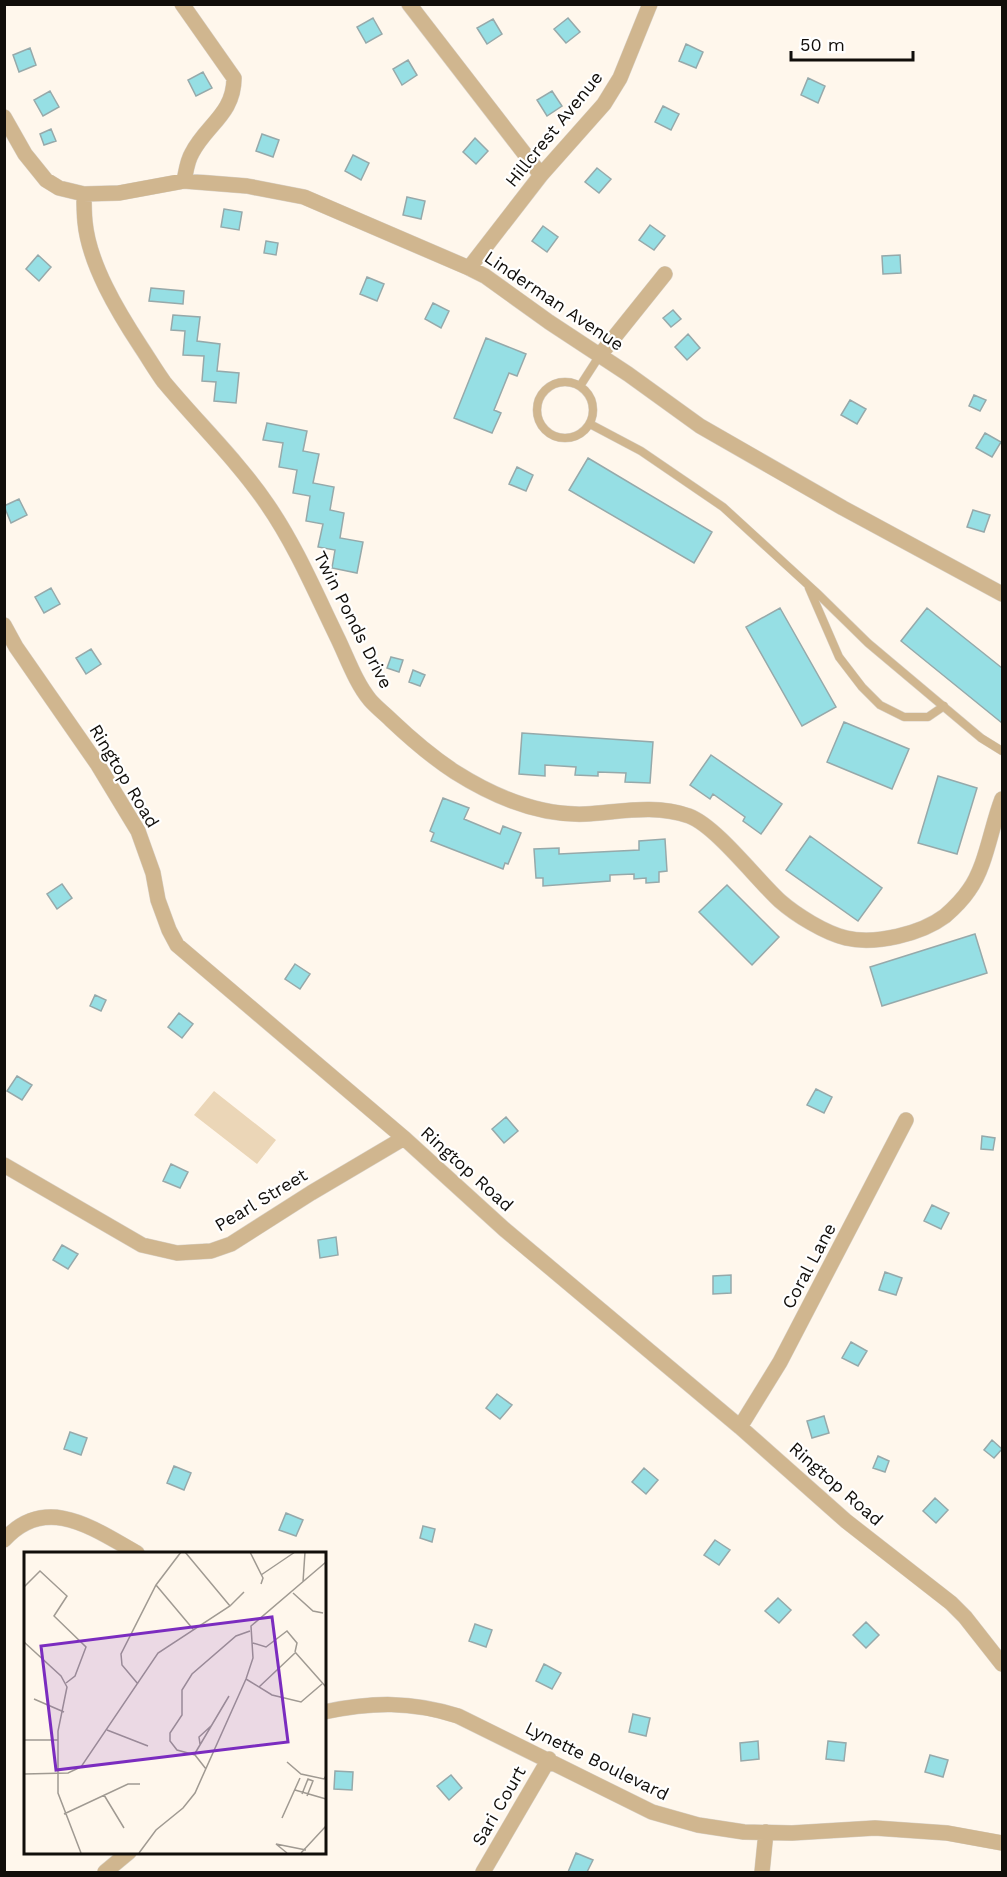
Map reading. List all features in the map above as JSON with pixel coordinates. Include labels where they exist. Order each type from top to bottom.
[{"type":"street","points":[[182,4],[234,78],[234,92],[225,111],[192,153],[184,181]]},
{"type":"street","points":[[409,4],[541,175]]},
{"type":"street","name":"Hillcrest Avenue","points":[[469,268],[541,175],[604,104],[620,78],[650,4]]},
{"type":"street","name":"Linderman Avenue","points":[[4,117],[25,154],[46,180],[59,188],[84,194],[119,193],[184,181],[247,186],[304,197],[469,268],[485,276],[700,426],[1002,594]]},
{"type":"street","name":"Twin Ponds Drive","points":[[84,194],[85,223],[91,252],[117,310],[162,378],[248,478],[268,505],[304,569],[358,682],[371,701],[414,742],[456,772],[491,792],[535,808],[557,813],[582,814],[647,809],[670,811],[689,816],[699,821],[719,839],[782,903],[826,932],[848,939],[891,938],[919,930],[945,916],[969,890],[978,874],[1002,799]]},
{"type":"street","points":[[600,356],[665,274]]},
{"type":"street","name":"Ringtop Road","points":[[4,626],[10,651],[98,765],[138,831],[153,873],[158,900],[177,945],[404,1138],[504,1229],[740,1426],[846,1521],[951,1603],[971,1624],[1002,1664]]},
{"type":"street","name":"Coral Lane","points":[[740,1426],[780,1362],[906,1120]]},
{"type":"street","name":"Pearl Street","points":[[4,1165],[142,1245],[177,1253],[211,1251],[231,1244],[404,1138]]},
{"type":"street","points":[[4,1540],[24,1523],[38,1518],[54,1517],[84,1523],[135,1552]]},
{"type":"street","name":"Lynette Boulevard","points":[[326,1712],[358,1705],[411,1704],[433,1708],[458,1716],[549,1759],[652,1812],[698,1825],[744,1832],[792,1833],[875,1828],[947,1833],[1002,1843]]},
{"type":"street","name":"Sari Court","points":[[483,1872],[549,1759]]},
{"type":"street","points":[[762,1872],[766,1832]]},
{"type":"street","points":[[105,1872],[127,1853]]},
{"type":"lane","points":[[580,386],[600,356]]},
{"type":"lane","points":[[565,381],[580,386],[585,389],[594,409],[586,430],[576,436],[566,438],[555,436],[545,430],[539,421],[537,410],[539,399],[545,390],[554,383],[565,381]]},
{"type":"lane","points":[[590,424],[641,451],[723,507],[868,643],[981,738],[1002,751]]},
{"type":"lane","points":[[807,584],[839,657],[861,687],[880,705],[904,717],[928,717],[944,706]]},
{"type":"shaded area","points":[[214,1091],[276,1140],[257,1164],[194,1115]]},
{"type":"building","points":[[373,18],[382,34],[366,43],[357,27]]},
{"type":"building","points":[[568,18],[580,32],[566,43],[554,29]]},
{"type":"building","points":[[493,19],[502,34],[487,44],[477,28]]},
{"type":"building","points":[[686,44],[703,52],[696,68],[679,61]]},
{"type":"building","points":[[30,48],[36,65],[19,72],[13,55]]},
{"type":"building","points":[[408,60],[417,75],[402,85],[393,69]]},
{"type":"building","points":[[203,72],[212,88],[196,96],[188,80]]},
{"type":"building","points":[[808,78],[825,86],[818,103],[801,95]]},
{"type":"building","points":[[50,91],[59,107],[43,116],[34,100]]},
{"type":"building","points":[[552,91],[562,106],[547,116],[537,100]]},
{"type":"building","points":[[663,106],[679,114],[671,130],[655,122]]},
{"type":"building","points":[[51,129],[56,141],[44,145],[40,134]]},
{"type":"building","points":[[262,134],[279,140],[273,157],[256,151]]},
{"type":"building","points":[[475,138],[488,151],[476,164],[463,152]]},
{"type":"building","points":[[353,155],[369,163],[361,180],[345,171]]},
{"type":"building","points":[[597,168],[611,179],[599,193],[585,182]]},
{"type":"building","points":[[407,197],[425,201],[421,219],[403,215]]},
{"type":"building","points":[[224,209],[242,212],[239,230],[221,227]]},
{"type":"building","points":[[650,225],[665,236],[654,250],[639,240]]},
{"type":"building","points":[[543,226],[558,237],[547,252],[532,241]]},
{"type":"building","points":[[266,241],[278,243],[276,255],[264,253]]},
{"type":"building","points":[[38,255],[51,267],[39,281],[26,269]]},
{"type":"building","points":[[900,255],[901,273],[883,274],[882,256]]},
{"type":"building","points":[[367,277],[384,284],[377,301],[360,294]]},
{"type":"building","points":[[151,288],[184,291],[183,304],[149,301]]},
{"type":"building","points":[[433,303],[449,311],[441,328],[425,319]]},
{"type":"building","points":[[673,310],[681,319],[671,327],[663,318]]},
{"type":"building","points":[[173,315],[200,317],[197,341],[220,344],[217,371],[239,373],[236,403],[214,401],[216,382],[202,381],[204,356],[183,355],[185,331],[171,330]]},
{"type":"building","points":[[688,334],[700,348],[687,360],[675,347]]},
{"type":"building","points":[[486,338],[526,354],[517,376],[509,373],[494,410],[501,413],[492,433],[454,418]]},
{"type":"building","points":[[974,395],[986,400],[980,411],[969,406]]},
{"type":"building","points":[[850,400],[866,409],[857,424],[841,415]]},
{"type":"building","points":[[267,423],[307,431],[303,451],[319,454],[313,483],[334,487],[330,510],[344,513],[340,538],[363,542],[357,573],[332,568],[335,550],[318,547],[323,524],[306,521],[310,496],[293,493],[297,470],[279,467],[283,443],[263,440]]},
{"type":"building","points":[[985,433],[1001,442],[992,457],[976,448]]},
{"type":"building","points":[[588,458],[712,532],[694,563],[569,490]]},
{"type":"building","points":[[517,467],[533,475],[526,491],[509,484]]},
{"type":"building","points":[[19,499],[27,515],[11,523],[4,506]]},
{"type":"building","points":[[973,510],[990,515],[984,532],[967,527]]},
{"type":"building","points":[[51,588],[60,604],[44,613],[35,597]]},
{"type":"building","points":[[780,608],[836,707],[802,726],[746,627]]},
{"type":"building","points":[[927,608],[1002,668],[1002,723],[901,641]]},
{"type":"building","points":[[91,649],[101,664],[86,674],[76,658]]},
{"type":"building","points":[[391,657],[403,660],[399,672],[387,668]]},
{"type":"building","points":[[413,670],[425,675],[420,686],[409,682]]},
{"type":"building","points":[[844,722],[909,749],[892,789],[827,762]]},
{"type":"building","points":[[522,733],[653,742],[650,783],[625,782],[626,773],[598,772],[598,776],[575,775],[576,767],[545,765],[545,776],[519,774]]},
{"type":"building","points":[[711,755],[782,804],[761,834],[743,821],[745,817],[713,794],[710,799],[690,785]]},
{"type":"building","points":[[938,776],[977,788],[957,854],[918,843]]},
{"type":"building","points":[[443,798],[469,808],[464,819],[500,834],[503,826],[521,833],[508,864],[505,863],[503,869],[431,841],[434,833],[430,831]]},
{"type":"building","points":[[810,836],[882,888],[858,921],[786,870]]},
{"type":"building","points":[[665,839],[667,871],[659,872],[659,882],[646,883],[646,878],[634,879],[634,874],[610,875],[610,881],[543,886],[543,878],[536,878],[534,849],[559,848],[559,854],[639,850],[639,841]]},
{"type":"building","points":[[62,884],[72,898],[57,909],[47,894]]},
{"type":"building","points":[[727,885],[779,937],[752,965],[699,912]]},
{"type":"building","points":[[975,934],[987,973],[882,1006],[870,967]]},
{"type":"building","points":[[295,964],[310,974],[300,989],[285,979]]},
{"type":"building","points":[[95,995],[106,1000],[101,1011],[90,1006]]},
{"type":"building","points":[[179,1013],[193,1024],[182,1038],[168,1027]]},
{"type":"building","points":[[17,1076],[32,1085],[22,1100],[7,1091]]},
{"type":"building","points":[[816,1089],[832,1097],[824,1113],[807,1105]]},
{"type":"building","points":[[506,1117],[518,1131],[504,1143],[492,1129]]},
{"type":"building","points":[[982,1136],[995,1138],[993,1150],[981,1149]]},
{"type":"building","points":[[171,1164],[188,1172],[180,1188],[163,1181]]},
{"type":"building","points":[[932,1205],[949,1213],[941,1229],[924,1221]]},
{"type":"building","points":[[336,1237],[338,1255],[320,1258],[318,1240]]},
{"type":"building","points":[[62,1245],[78,1254],[68,1269],[53,1260]]},
{"type":"building","points":[[885,1272],[902,1278],[896,1295],[879,1290]]},
{"type":"building","points":[[731,1275],[731,1293],[713,1294],[713,1276]]},
{"type":"building","points":[[851,1342],[867,1351],[858,1366],[842,1358]]},
{"type":"building","points":[[497,1394],[512,1405],[500,1419],[486,1408]]},
{"type":"building","points":[[824,1416],[829,1433],[812,1438],[807,1421]]},
{"type":"building","points":[[70,1432],[87,1438],[81,1455],[64,1449]]},
{"type":"building","points":[[992,1440],[1002,1449],[994,1458],[984,1450]]},
{"type":"building","points":[[878,1456],[889,1461],[885,1472],[873,1468]]},
{"type":"building","points":[[174,1466],[191,1473],[184,1490],[167,1483]]},
{"type":"building","points":[[644,1468],[658,1480],[646,1494],[632,1482]]},
{"type":"building","points":[[935,1498],[948,1510],[936,1523],[923,1511]]},
{"type":"building","points":[[286,1513],[303,1520],[296,1536],[279,1530]]},
{"type":"building","points":[[423,1526],[435,1529],[432,1542],[420,1538]]},
{"type":"building","points":[[715,1540],[730,1550],[719,1565],[704,1555]]},
{"type":"building","points":[[778,1598],[791,1610],[779,1623],[765,1611]]},
{"type":"building","points":[[866,1622],[879,1635],[866,1648],[853,1635]]},
{"type":"building","points":[[475,1624],[492,1630],[486,1647],[469,1641]]},
{"type":"building","points":[[544,1664],[561,1673],[552,1689],[536,1681]]},
{"type":"building","points":[[633,1714],[650,1718],[646,1736],[629,1732]]},
{"type":"building","points":[[758,1741],[759,1759],[741,1761],[740,1743]]},
{"type":"building","points":[[828,1741],[846,1743],[844,1761],[826,1759]]},
{"type":"building","points":[[930,1755],[948,1760],[943,1777],[925,1772]]},
{"type":"building","points":[[335,1771],[353,1772],[352,1790],[334,1789]]},
{"type":"building","points":[[451,1775],[462,1788],[449,1800],[437,1786]]},
{"type":"building","points":[[576,1853],[593,1860],[587,1872],[568,1872]]}]
